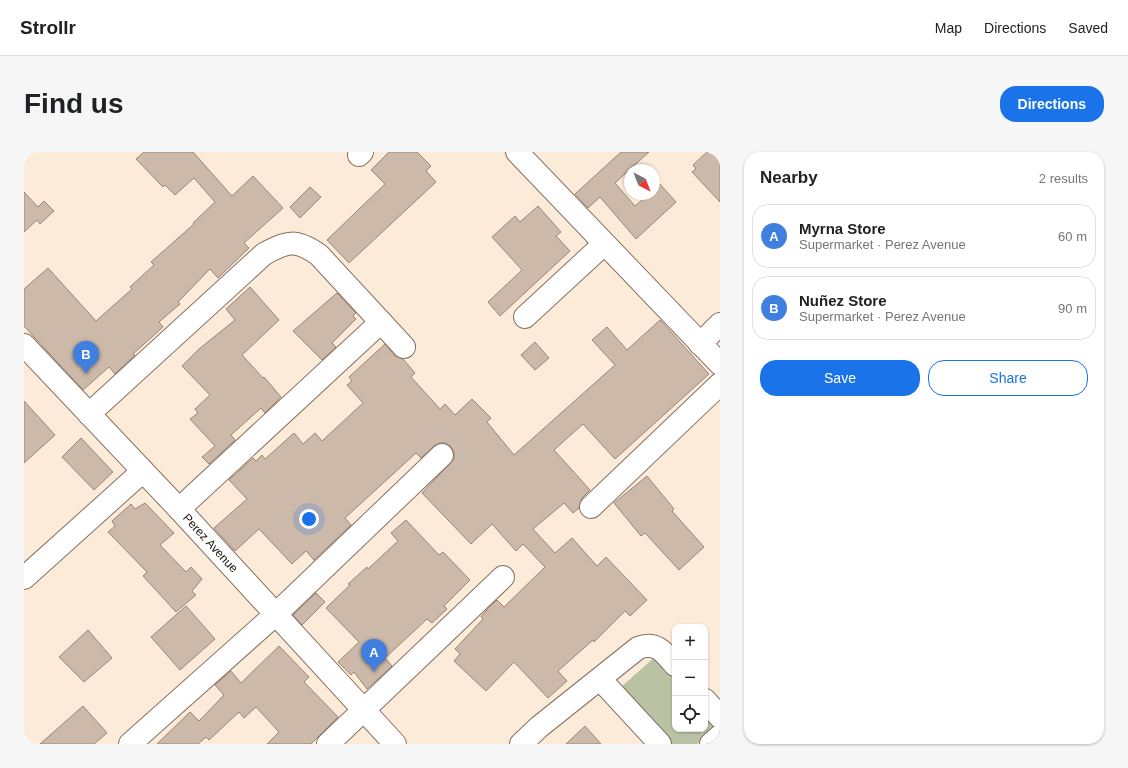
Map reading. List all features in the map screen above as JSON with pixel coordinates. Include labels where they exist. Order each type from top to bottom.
[{"type":"street","points":[[517,152],[720,364]]},
{"type":"street","points":[[89,414],[264,254],[278,247],[292,243],[305,246],[319,255],[404,347]]},
{"type":"street","points":[[525,317],[604,244]]},
{"type":"street","points":[[179,509],[381,322]]},
{"type":"street","points":[[700,344],[720,324]]},
{"type":"street","name":"Perez Avenue","points":[[24,345],[179,509],[395,744]]},
{"type":"street","points":[[591,506],[720,384]]},
{"type":"street","points":[[130,744],[276,614],[442,455]]},
{"type":"street","points":[[24,578],[143,471]]},
{"type":"street","points":[[328,744],[503,576]]},
{"type":"street","points":[[521,744],[638,648],[644,645],[656,646],[662,650],[672,662]]},
{"type":"street","points":[[600,679],[660,744]]},
{"type":"street","points":[[708,703],[720,717]]},
{"type":"street","points":[[711,744],[720,736]]},
{"type":"green space","points":[[656,656],[672,675],[672,732],[708,732],[708,716],[717,726],[697,744],[671,744],[621,687]]},
{"type":"building","points":[[144,152],[193,152],[232,196],[253,176],[283,208],[244,243],[249,248],[218,278],[210,269],[178,302],[180,304],[159,322],[163,327],[133,354],[135,355],[115,374],[109,367],[83,390],[24,326],[24,289],[48,268],[96,321],[132,289],[130,287],[154,265],[151,262],[194,224],[193,223],[215,202],[194,178],[175,195],[165,185],[163,187],[136,159]]},
{"type":"building","points":[[389,152],[417,152],[431,166],[426,171],[436,182],[349,263],[327,240],[385,184],[371,170]]},
{"type":"building","points":[[621,152],[649,152],[636,164],[624,164],[624,175],[615,183],[624,193],[624,200],[630,200],[635,206],[642,200],[660,200],[660,184],[676,202],[636,239],[600,197],[588,208],[575,194]]},
{"type":"building","points":[[707,152],[720,152],[720,202],[692,172],[696,169],[693,165]]},
{"type":"building","points":[[310,187],[321,197],[300,218],[290,207]]},
{"type":"building","points":[[24,192],[38,207],[44,201],[54,211],[40,224],[37,220],[24,232]]},
{"type":"building","points":[[538,206],[561,232],[556,236],[570,251],[500,316],[488,302],[522,270],[492,237],[515,216],[520,222]]},
{"type":"building","points":[[250,287],[279,320],[242,355],[281,397],[265,413],[261,408],[231,435],[235,440],[209,464],[202,457],[215,446],[190,419],[198,413],[195,409],[210,395],[182,366],[199,349],[235,320],[226,309]]},
{"type":"building","points":[[337,293],[356,313],[353,316],[356,319],[332,343],[336,347],[322,360],[293,331]]},
{"type":"building","points":[[660,320],[709,374],[615,459],[583,424],[554,450],[590,490],[582,498],[579,508],[573,513],[564,503],[533,529],[555,553],[572,538],[597,566],[606,557],[647,600],[630,616],[625,611],[594,642],[593,640],[558,671],[567,681],[548,698],[514,662],[486,691],[454,661],[460,654],[455,649],[483,619],[481,617],[491,605],[497,600],[504,607],[545,567],[523,544],[516,551],[492,524],[471,544],[422,493],[454,459],[454,452],[446,443],[439,443],[434,446],[421,458],[416,453],[345,518],[351,525],[314,560],[306,551],[292,564],[259,529],[235,551],[214,528],[247,499],[229,480],[253,458],[256,461],[262,455],[265,459],[294,433],[303,444],[315,433],[322,441],[363,403],[347,385],[352,381],[349,377],[385,344],[395,356],[403,359],[415,373],[411,377],[440,409],[445,404],[455,415],[472,399],[491,418],[487,422],[514,455],[615,365],[592,340],[607,327],[627,350]]},
{"type":"building","points":[[535,342],[549,358],[535,370],[521,355]]},
{"type":"building","points":[[24,401],[55,435],[24,463]]},
{"type":"building","points":[[81,438],[113,472],[94,490],[62,457]]},
{"type":"building","points":[[647,476],[674,509],[672,511],[704,547],[679,570],[645,533],[641,536],[614,503]]},
{"type":"building","points":[[145,503],[174,533],[160,545],[186,572],[191,567],[202,579],[192,591],[196,595],[176,612],[143,576],[147,572],[108,532],[115,526],[112,521],[131,504],[135,509]]},
{"type":"building","points":[[406,520],[439,555],[443,552],[470,580],[444,606],[447,609],[432,623],[427,619],[385,658],[392,666],[367,689],[354,672],[351,675],[338,662],[359,642],[326,608],[350,585],[348,584],[367,567],[368,569],[398,541],[391,533]]},
{"type":"building","points":[[316,593],[325,602],[302,625],[293,615]]},
{"type":"building","points":[[186,606],[215,639],[180,670],[151,637]]},
{"type":"building","points":[[88,630],[112,658],[84,682],[59,657]]},
{"type":"building","points":[[279,646],[309,677],[304,682],[338,717],[311,744],[267,744],[279,732],[256,707],[244,718],[239,712],[209,740],[206,737],[198,744],[157,744],[190,712],[199,721],[224,695],[215,685],[231,671],[241,683]]},
{"type":"building","points":[[83,706],[107,733],[94,744],[40,744]]},
{"type":"building","points":[[585,726],[601,744],[566,744]]},
{"type":"place","name":"Nuñez Store","points":[[86,374]]},
{"type":"place","name":"Myrna Store","points":[[374,672]]}]
